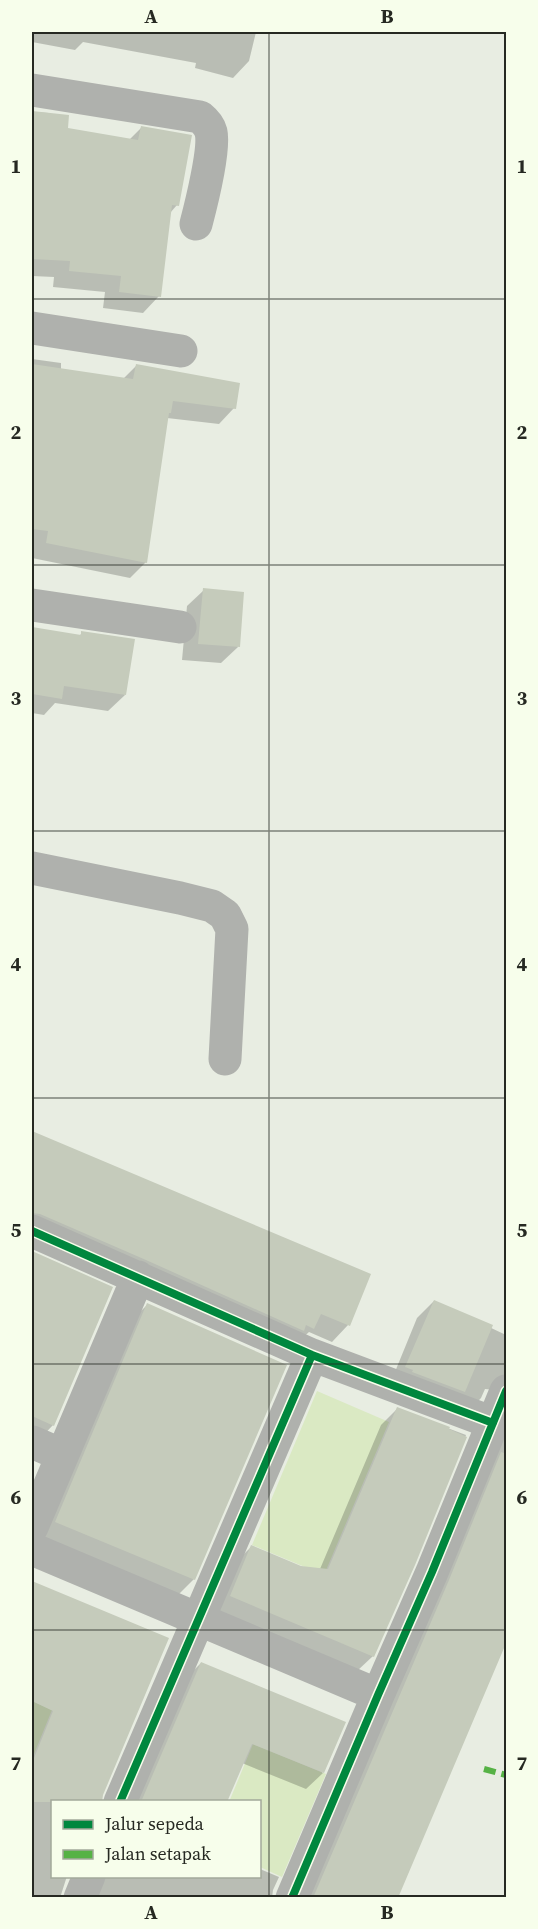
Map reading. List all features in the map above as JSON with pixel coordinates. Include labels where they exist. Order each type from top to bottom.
[{"type":"street","points":[[32,90],[200,117],[204,120],[211,133],[211,144],[202,204],[196,224]]},
{"type":"street","points":[[32,328],[181,351]]},
{"type":"street","points":[[32,605],[180,627]]},
{"type":"street","points":[[32,868],[180,898],[212,906],[225,915],[232,929],[225,1059]]},
{"type":"street","points":[[32,1231],[312,1354],[493,1423]]},
{"type":"street","points":[[32,1527],[138,1277]]},
{"type":"street","points":[[121,1800],[312,1354]]},
{"type":"street","points":[[292,1898],[507,1391]]},
{"type":"street","points":[[32,1442],[62,1455]]},
{"type":"street","points":[[32,1549],[378,1695]]},
{"type":"street","points":[[80,1898],[87,1878]]},
{"type":"green space","points":[[317,1391],[389,1422],[324,1575],[252,1545]]},
{"type":"green space","points":[[32,1701],[52,1710],[32,1759]]},
{"type":"green space","points":[[253,1744],[326,1774],[282,1877],[261,1867],[261,1800],[230,1800]]},
{"type":"building","points":[[32,111],[69,115],[68,128],[138,140],[141,126],[192,135],[179,206],[172,205],[161,297],[119,292],[121,276],[69,271],[70,261],[32,259]]},
{"type":"building","points":[[32,364],[133,379],[136,364],[240,383],[236,409],[173,401],[171,413],[169,413],[147,563],[46,543],[48,531],[32,529]]},
{"type":"building","points":[[203,588],[244,592],[240,647],[198,644]]},
{"type":"building","points":[[32,627],[81,635],[81,631],[135,639],[126,695],[64,686],[62,699],[32,694]]},
{"type":"building","points":[[32,1131],[371,1274],[350,1326],[321,1314],[314,1329],[306,1325],[304,1331],[40,1214],[32,1213]]},
{"type":"building","points":[[32,1251],[113,1287],[54,1426],[32,1416]]},
{"type":"building","points":[[434,1300],[493,1325],[465,1392],[412,1372],[413,1370],[405,1367]]},
{"type":"building","points":[[147,1303],[287,1365],[195,1580],[55,1522]]},
{"type":"building","points":[[397,1407],[450,1427],[449,1429],[467,1437],[415,1565],[374,1657],[230,1596],[251,1545],[301,1566],[328,1569]]},
{"type":"building","points":[[501,1452],[507,1454],[507,1641],[398,1898],[313,1898],[449,1580]]},
{"type":"building","points":[[32,1581],[169,1638],[102,1800],[32,1802],[32,1763],[53,1711],[32,1701]]},
{"type":"building","points":[[201,1662],[346,1722],[324,1773],[252,1744],[228,1800],[142,1800]]},
{"type":"marked path","points":[[484,1769],[506,1775]]},
{"type":"cycle path","points":[[32,1231],[312,1355],[493,1423]]},
{"type":"cycle path","points":[[121,1800],[312,1355]]},
{"type":"cycle path","points":[[292,1898],[432,1572],[506,1391]]}]
